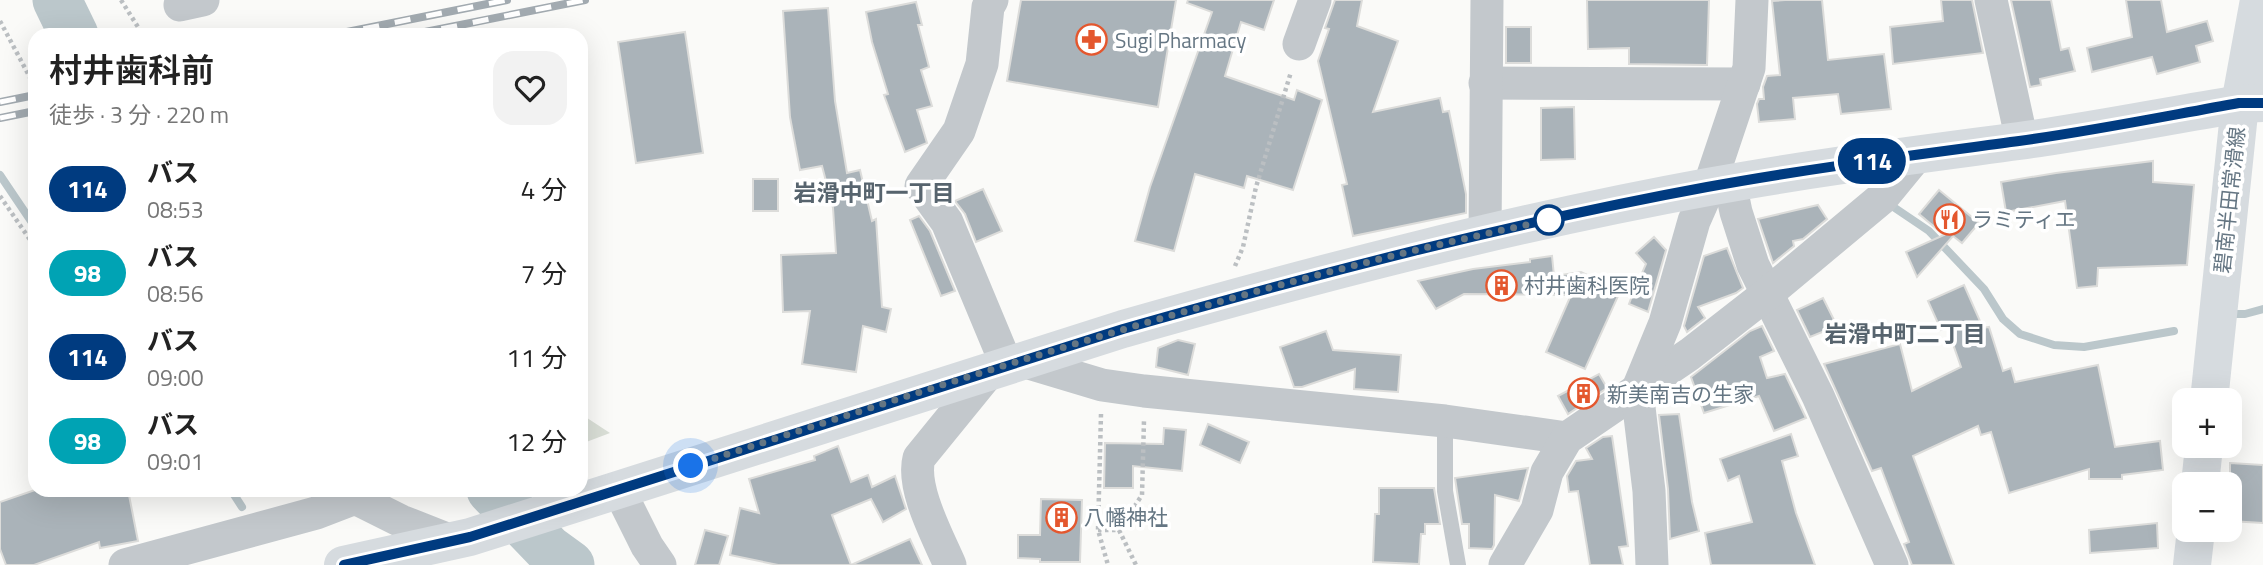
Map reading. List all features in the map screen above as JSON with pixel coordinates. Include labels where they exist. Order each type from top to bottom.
[{"type":"main road","name":"碧南半田常滑線","points":[[2211,388],[2251,103],[2258,18]]},
{"type":"main road","points":[[343,565],[461,539],[1123,329],[1485,234],[1719,185],[1919,153],[2022,141],[2251,103]]},
{"type":"street","points":[[992,0],[988,7],[982,64],[959,131],[921,186],[947,222],[1006,367]]},
{"type":"street","points":[[1300,44],[1315,0]]},
{"type":"street","points":[[1485,234],[1487,0]]},
{"type":"street","points":[[1652,565],[1648,491],[1637,391],[1665,323],[1694,220],[1719,185],[1749,68],[1752,0]]},
{"type":"street","points":[[1991,0],[2022,141]]},
{"type":"street","points":[[1485,83],[1744,84]]},
{"type":"street","points":[[1505,565],[1536,510],[1547,472],[1567,438],[1690,354],[1767,294],[1882,198],[1919,153]]},
{"type":"street","points":[[1719,185],[1736,212],[1753,265],[1818,396],[1892,565]]},
{"type":"street","points":[[1006,367],[1144,391],[1445,421],[1567,438]]},
{"type":"street","points":[[950,565],[925,506],[917,467],[919,458],[1006,367]]},
{"type":"street","points":[[619,490],[647,546],[660,565]]},
{"type":"street","points":[[125,565],[316,513],[355,498],[401,521],[461,539]]},
{"type":"lane","points":[[1445,421],[1445,491],[1458,565]]},
{"type":"path","points":[[121,0],[139,28]]},
{"type":"path","points":[[0,21],[28,74]]},
{"type":"path","points":[[1231,276],[1243,247],[1256,187],[1300,44]]},
{"type":"path","points":[[0,196],[28,237]]},
{"type":"path","points":[[1102,385],[1098,530],[1108,565]]},
{"type":"path","points":[[1119,530],[1142,495],[1144,391]]},
{"type":"path","points":[[1098,530],[1119,530]]},
{"type":"path","points":[[1119,530],[1136,565]]},
{"type":"shaded area","points":[[588,419],[610,433],[588,441]]},
{"type":"building","name":"Sugi Pharmacy","points":[[1021,0],[1176,0],[1158,107],[1007,81]]},
{"type":"building","points":[[1188,0],[1274,0],[1264,30],[1241,22],[1225,76],[1294,100],[1297,90],[1322,100],[1293,190],[1247,176],[1244,188],[1195,174],[1174,251],[1135,241],[1150,187],[1212,12],[1187,3]]},
{"type":"building","points":[[1335,0],[1362,0],[1357,26],[1398,41],[1373,112],[1440,98],[1443,112],[1449,111],[1466,194],[1466,213],[1353,236],[1342,185],[1347,184],[1318,61],[1329,29],[1325,28]]},
{"type":"building","points":[[1587,0],[1709,0],[1707,65],[1629,64],[1629,48],[1588,49]]},
{"type":"building","points":[[1822,0],[1828,60],[1884,54],[1891,109],[1841,114],[1838,94],[1793,98],[1795,119],[1759,122],[1757,104],[1759,99],[1764,99],[1763,87],[1767,76],[1780,75],[1772,1]]},
{"type":"building","points":[[1941,0],[1972,0],[1983,53],[1893,64],[1890,27],[1943,21]]},
{"type":"building","points":[[2011,0],[2051,0],[2061,50],[2069,48],[2075,71],[2040,79],[2041,85],[2030,87]]},
{"type":"building","points":[[2126,0],[2161,0],[2167,32],[2207,21],[2213,41],[2196,46],[2200,62],[2157,74],[2152,57],[2092,72],[2087,48],[2132,37]]},
{"type":"building","points":[[916,2],[922,25],[918,25],[929,67],[921,70],[932,106],[917,110],[927,143],[905,152],[884,95],[888,94],[866,12]]},
{"type":"building","points":[[828,8],[835,101],[847,173],[860,170],[872,221],[876,219],[882,307],[891,309],[886,332],[863,326],[856,372],[802,364],[810,311],[783,312],[781,255],[836,253],[833,208],[822,166],[800,170],[790,117],[783,11]]},
{"type":"building","points":[[1506,27],[1531,27],[1531,63],[1506,63]]},
{"type":"building","points":[[685,32],[703,153],[636,163],[618,42]]},
{"type":"building","points":[[1574,107],[1575,159],[1541,160],[1541,108]]},
{"type":"building","points":[[2153,161],[2153,182],[2194,185],[2187,265],[2098,268],[2097,286],[2077,288],[2065,201],[2006,212],[2001,182]]},
{"type":"building","points":[[753,179],[778,179],[778,211],[753,211]]},
{"type":"building","points":[[983,189],[1002,231],[976,242],[965,214],[955,201]]},
{"type":"building","name":"ラミティエ","points":[[1939,190],[1979,223],[1962,243],[1953,236],[1917,277],[1906,252],[1944,235],[1919,214]]},
{"type":"building","points":[[1818,205],[1827,219],[1803,239],[1793,241],[1794,246],[1773,263],[1758,219]]},
{"type":"building","points":[[919,216],[930,231],[955,291],[941,296],[910,220]]},
{"type":"building","points":[[1654,237],[1666,250],[1648,312],[1629,304],[1646,264],[1636,253]]},
{"type":"building","points":[[1727,248],[1743,288],[1698,307],[1705,318],[1687,332],[1684,326],[1704,256]]},
{"type":"building","points":[[1552,256],[1554,276],[1581,272],[1632,296],[1618,296],[1585,369],[1546,352],[1571,295],[1464,294],[1436,309],[1418,281]]},
{"type":"building","points":[[1964,285],[1983,328],[1989,327],[2003,371],[2011,368],[2015,382],[2098,365],[2115,447],[2160,441],[2163,470],[2122,475],[2122,479],[2089,479],[2089,469],[2009,493],[1991,432],[1981,435],[1978,426],[1913,456],[1954,565],[1912,565],[1904,544],[1909,542],[1881,468],[1872,471],[1824,364],[1900,344],[1912,391],[1961,367],[1947,327],[1941,330],[1928,301]]},
{"type":"building","points":[[1823,298],[1837,326],[1810,337],[1797,310]]},
{"type":"building","points":[[1762,326],[1774,351],[1760,357],[1767,378],[1785,374],[1806,418],[1774,431],[1759,396],[1704,413],[1691,377],[1750,331]]},
{"type":"building","points":[[1326,331],[1333,350],[1401,355],[1398,392],[1354,389],[1355,369],[1302,387],[1294,387],[1280,347]]},
{"type":"building","points":[[1178,340],[1195,344],[1188,375],[1156,367],[1158,348]]},
{"type":"building","name":"新美南吉の生家","points":[[1599,374],[1607,388],[1568,414],[1558,396]]},
{"type":"building","points":[[1679,414],[1699,531],[1670,539],[1668,489],[1659,415]]},
{"type":"building","points":[[1208,424],[1249,442],[1240,463],[1200,445]]},
{"type":"building","points":[[1164,428],[1186,430],[1182,471],[1133,466],[1133,488],[1104,488],[1105,443],[1163,444]]},
{"type":"building","points":[[1791,434],[1798,456],[1782,461],[1796,513],[1815,565],[1711,565],[1705,533],[1752,522],[1739,476],[1728,481],[1720,459]]},
{"type":"building","points":[[1612,436],[1628,546],[1619,547],[1623,565],[1590,565],[1578,491],[1569,492],[1567,476],[1576,461],[1592,459],[1586,448],[1603,437]]},
{"type":"building","points":[[838,446],[851,482],[868,475],[872,487],[895,476],[906,509],[883,522],[871,499],[832,515],[851,565],[778,565],[730,555],[740,508],[759,513],[749,479],[815,460],[814,456]]},
{"type":"building","points":[[2230,463],[2263,465],[2263,523],[2242,522],[2242,472],[2230,472]]},
{"type":"building","points":[[1528,468],[1519,501],[1495,495],[1492,549],[1469,548],[1469,524],[1462,524],[1455,478]]},
{"type":"building","points":[[1379,488],[1434,488],[1440,524],[1425,524],[1425,534],[1421,534],[1419,564],[1373,562],[1375,514],[1379,514]]},
{"type":"building","points":[[28,492],[28,497],[129,497],[138,541],[100,548],[99,542],[34,565],[6,565],[0,549],[0,502]]},
{"type":"building","name":"八幡神社","points":[[1041,499],[1082,500],[1080,562],[1040,562],[1040,559],[1018,558],[1018,535],[1040,535]]},
{"type":"building","points":[[2157,523],[2158,548],[2090,553],[2089,530]]},
{"type":"building","points":[[705,530],[728,536],[719,565],[695,565]]},
{"type":"building","points":[[910,539],[922,565],[851,565]]},
{"type":"waterway","points":[[57,0],[71,28]]},
{"type":"waterway","points":[[0,175],[28,217]]},
{"type":"waterway","points":[[1889,204],[1929,231],[1984,289],[2003,319],[2020,334],[2054,345],[2084,347],[2174,331]]},
{"type":"waterway","points":[[2235,314],[2263,309]]},
{"type":"waterway","points":[[236,497],[242,507]]},
{"type":"waterway","points":[[498,497],[548,549],[570,565]]},
{"type":"railway","points":[[367,28],[507,0]]},
{"type":"railway","points":[[445,28],[585,0]]},
{"type":"railway","points":[[0,102],[28,96]]},
{"type":"railway","points":[[0,118],[28,112]]},
{"type":"bus line","name":"114","points":[[344,565],[470,537],[1123,329],[1485,234],[1709,187],[1919,153],[2022,141],[2239,103],[2263,103]]},
{"type":"place","name":"Sugi Pharmacy","points":[[1092,40]]},
{"type":"place","name":"ラミティエ","points":[[1949,219]]},
{"type":"place","name":"村井歯科医院","points":[[1501,285]]},
{"type":"place","name":"新美南吉の生家","points":[[1584,394]]},
{"type":"place","name":"八幡神社","points":[[1061,517]]},
{"type":"district","name":"岩滑中町一丁目","points":[[874,192]]},
{"type":"district","name":"岩滑中町二丁目","points":[[1905,333]]},
{"type":"route","points":[[691,466],[1123,329],[1309,278],[1559,218],[1549,220]]}]
